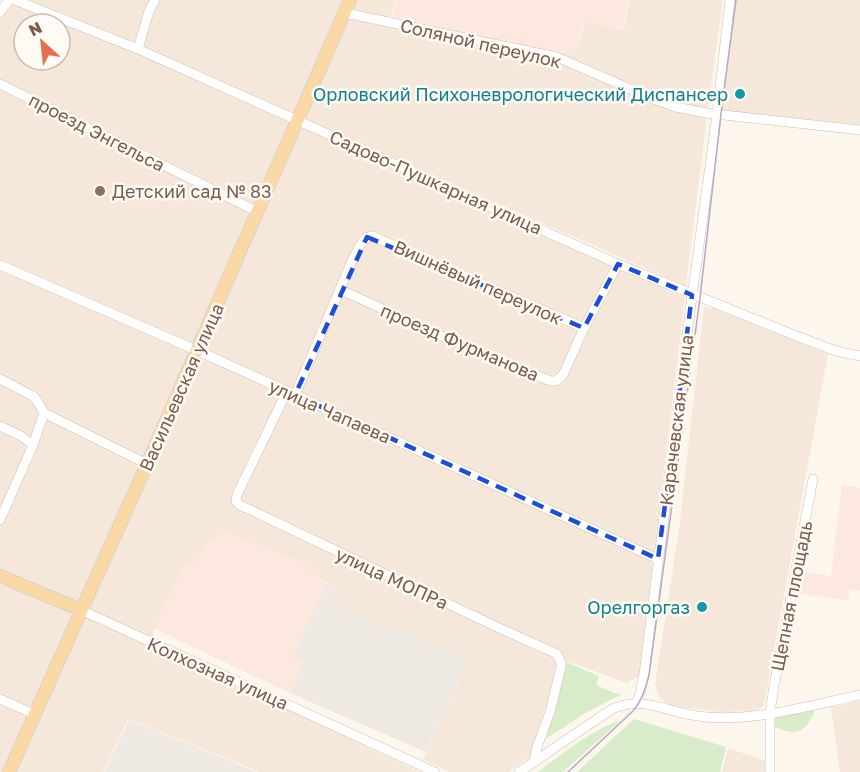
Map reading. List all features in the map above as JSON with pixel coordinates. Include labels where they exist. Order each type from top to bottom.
[{"type":"main road","name":"Васильевская улица","points":[[6,770],[34,714],[147,464],[350,0]]},
{"type":"main road","name":"Колхозная улица","points":[[0,576],[81,610]]},
{"type":"street","points":[[0,12],[9,0]]},
{"type":"street","name":"Садово-Пушкарная улица","points":[[15,0],[138,48],[618,264],[836,351],[860,356]]},
{"type":"street","points":[[138,48],[149,11],[155,0]]},
{"type":"street","name":"Карачевская улица","points":[[637,703],[644,674],[730,0]]},
{"type":"street","name":"Соляной переулок","points":[[345,13],[557,57],[676,107],[717,114],[860,130]]},
{"type":"street","name":"проезд Энгельса","points":[[0,84],[258,213]]},
{"type":"street","name":"Вишнёвый переулок","points":[[341,290],[352,261],[363,241],[372,236],[584,328]]},
{"type":"street","name":"проезд Фурманова","points":[[341,290],[492,359],[556,381],[563,375],[584,328],[618,264]]},
{"type":"street","name":"улица Чапаева","points":[[0,265],[196,350],[658,559]]},
{"type":"street","points":[[291,393],[341,290]]},
{"type":"street","points":[[0,380],[33,396],[44,413],[147,464]]},
{"type":"street","name":"улица МОПРа","points":[[291,393],[237,495],[236,501],[240,506],[557,654],[561,667],[534,762]]},
{"type":"street","points":[[0,520],[33,445],[44,413]]},
{"type":"street","points":[[0,426],[21,436],[33,445]]},
{"type":"street","name":"Щепная площадь","points":[[770,772],[770,713],[813,480]]},
{"type":"street","name":"Колхозная улица","points":[[81,610],[435,772]]},
{"type":"street","points":[[519,772],[612,709],[626,704],[637,703],[695,716],[728,718],[770,713],[860,695]]},
{"type":"street","points":[[0,699],[34,714]]},
{"type":"highlighted area","points":[[367,237],[584,328],[618,264],[692,295],[658,559],[295,395]]},
{"type":"shaded area","points":[[24,0],[345,0],[296,114],[72,20],[72,12],[53,12]]},
{"type":"shaded area","points":[[352,0],[396,0],[390,19],[559,54],[578,46],[585,21],[624,29],[629,0],[723,0],[708,109],[676,104],[559,55],[347,11]]},
{"type":"shaded area","points":[[397,0],[628,0],[623,28],[584,21],[577,46],[560,53],[392,19]]},
{"type":"shaded area","points":[[736,0],[860,0],[860,132],[720,118]]},
{"type":"shaded area","points":[[12,2],[37,12],[12,12],[12,72],[72,72],[72,26],[293,122],[79,605],[0,569],[0,17]]},
{"type":"shaded area","points":[[347,15],[558,60],[707,116],[686,286],[302,118]]},
{"type":"shaded area","points":[[300,125],[685,298],[639,676],[627,683],[564,660],[559,662],[531,756],[509,772],[449,772],[423,759],[469,659],[397,628],[395,632],[337,604],[332,591],[333,587],[314,575],[302,562],[264,548],[208,541],[197,560],[182,570],[150,640],[83,610]]},
{"type":"shaded area","points":[[704,307],[715,308],[828,354],[764,705],[760,709],[751,711],[720,712],[673,706],[660,699],[655,684],[679,530]]},
{"type":"shaded area","points":[[842,485],[860,488],[860,590],[850,590],[848,600],[800,594],[803,572],[831,576]]},
{"type":"shaded area","points":[[226,531],[302,562],[326,584],[292,657],[303,663],[290,693],[155,629],[182,570],[197,560],[208,541]]},
{"type":"shaded area","points":[[0,578],[77,612],[4,772],[0,772]]},
{"type":"shaded area","points":[[326,584],[333,587],[332,591],[341,596],[338,604],[395,631],[397,627],[469,659],[426,752],[290,693],[303,663],[292,657]]},
{"type":"shaded area","points":[[82,613],[420,772],[260,772],[128,719],[103,772],[10,772]]},
{"type":"shaded area","points":[[860,701],[860,772],[840,772],[831,707]]},
{"type":"shaded area","points":[[129,720],[257,772],[104,772]]},
{"type":"shaded area","points":[[728,748],[766,761],[766,772],[722,772]]},
{"type":"green space","points":[[564,661],[599,676],[596,685],[622,694],[587,712],[546,739]]},
{"type":"green space","points":[[815,710],[808,723],[795,732],[774,726],[774,718]]},
{"type":"green space","points":[[634,719],[726,747],[720,772],[577,772]]},
{"type":"green space","points":[[621,720],[563,772],[538,772],[589,735]]},
{"type":"tram line","points":[[568,772],[634,710],[643,694],[649,675],[700,298],[736,0]]},
{"type":"place","name":"Орловский Психоневрологический Диспансер","points":[[740,94]]},
{"type":"place","name":"Детский сад № 83","points":[[100,191]]},
{"type":"place","name":"Орелгоргаз","points":[[702,607]]}]
